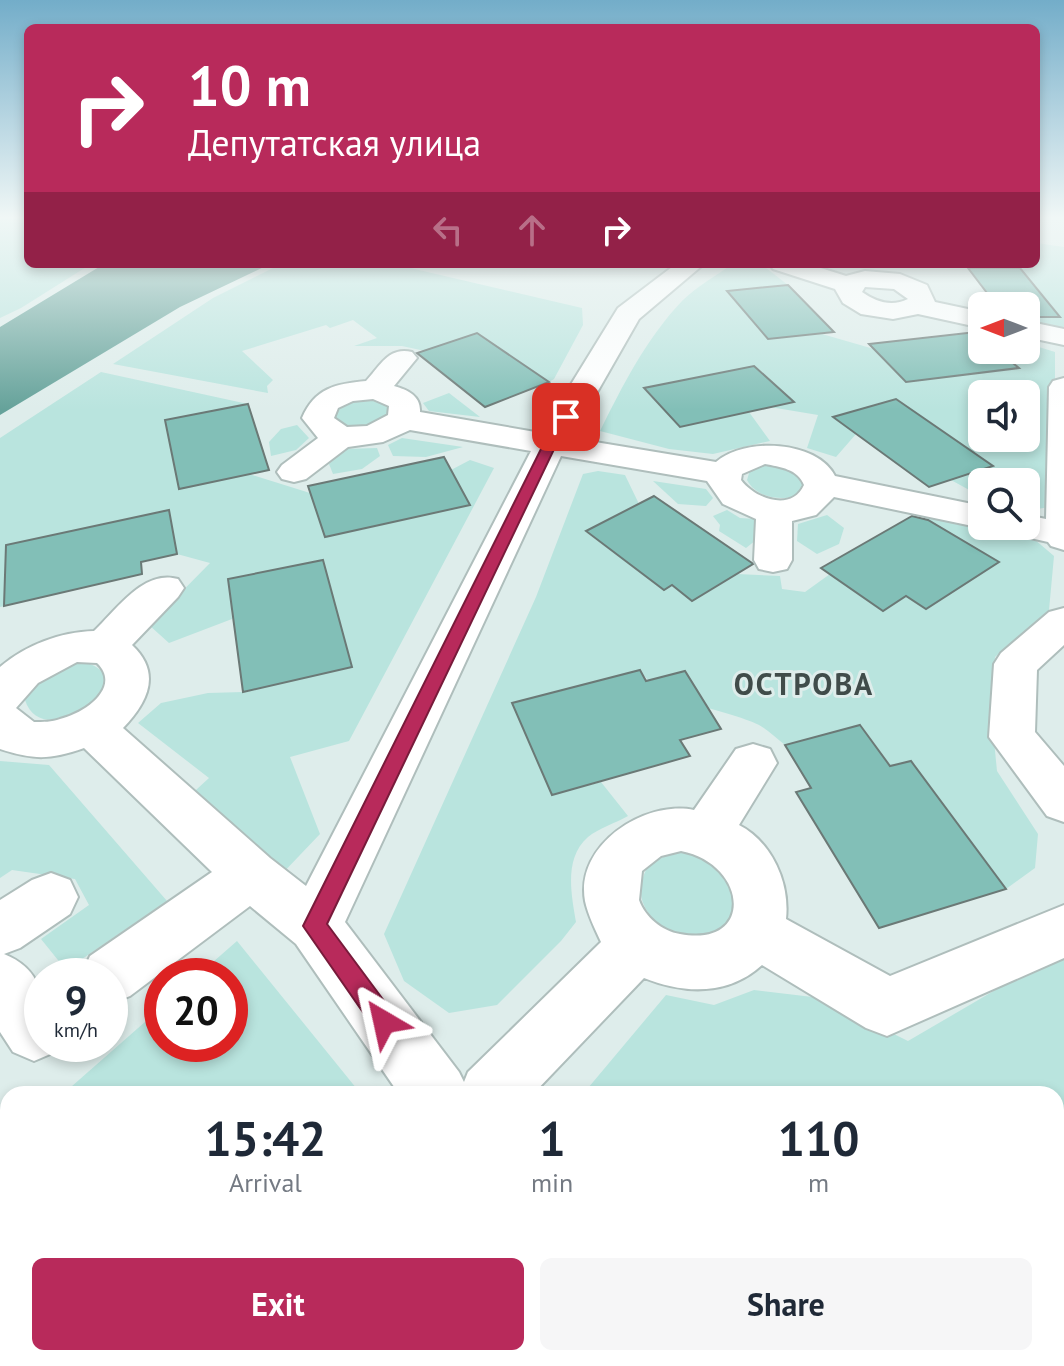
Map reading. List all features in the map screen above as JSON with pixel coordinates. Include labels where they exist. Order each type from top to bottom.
[{"type":"street","points":[[315,926],[551,443],[628,314],[668,283]]},
{"type":"street","points":[[843,283],[850,285]]},
{"type":"street","points":[[856,283],[847,290],[854,300],[874,308],[899,310],[918,306],[968,317]]},
{"type":"street","points":[[901,283],[922,296],[918,306]]},
{"type":"street","points":[[856,333],[874,308]]},
{"type":"street","points":[[1040,332],[1064,337]]},
{"type":"street","points":[[375,390],[402,358]]},
{"type":"street","points":[[1040,530],[1064,536],[1064,387]]},
{"type":"street","points":[[404,419],[405,404],[388,392],[375,390],[347,392],[324,403],[318,418],[321,426],[342,436],[371,436],[385,432],[404,419],[725,474]]},
{"type":"street","points":[[294,472],[342,436]]},
{"type":"street","points":[[823,484],[822,493],[805,507],[774,510],[742,501],[725,483],[725,474],[738,459],[790,441],[823,484],[968,514]]},
{"type":"street","points":[[773,560],[774,510]]},
{"type":"street","points":[[102,649],[164,588]]},
{"type":"street","points":[[1064,622],[1016,664],[1012,737],[1064,801]]},
{"type":"street","points":[[71,649],[102,649],[117,655],[127,666],[129,680],[124,697],[111,713],[92,727],[50,740],[30,740],[13,735],[0,717],[8,684],[38,659],[71,649]]},
{"type":"street","points":[[92,727],[251,875],[315,926],[431,1086]]},
{"type":"street","points":[[706,833],[753,763]]},
{"type":"street","points":[[681,829],[706,833],[728,845],[747,863],[758,885],[761,908],[755,931],[734,953],[704,964],[681,964],[658,957],[638,944],[620,924],[611,901],[612,877],[620,857],[636,841],[657,831],[681,829]]},
{"type":"street","points":[[128,963],[251,875]]},
{"type":"street","points":[[0,930],[51,897]]},
{"type":"street","points":[[755,931],[887,1007],[1064,931]]},
{"type":"street","points":[[498,1086],[638,944]]},
{"type":"street","points":[[0,981],[24,1016]]},
{"type":"shaded area","points":[[0,283],[61,283],[21,308],[0,318]]},
{"type":"shaded area","points":[[73,283],[231,283],[180,307],[0,415],[0,327]]},
{"type":"shaded area","points":[[244,283],[474,283],[582,308],[583,325],[554,379],[549,382],[493,344],[425,351],[402,346],[354,346],[377,338],[353,320],[330,328],[326,325],[242,351],[273,380],[267,386],[268,393],[113,364],[213,298]]},
{"type":"shaded area","points":[[705,283],[785,283],[788,285],[727,291],[760,329],[769,328],[778,338],[822,334],[874,349],[898,374],[930,379],[1017,369],[1012,364],[1040,364],[1040,347],[1055,352],[1055,506],[1040,509],[1040,468],[987,468],[993,466],[856,434],[836,457],[807,448],[818,415],[770,407],[730,371],[644,389],[680,427],[749,412],[770,441],[713,454],[669,449],[600,431],[646,347],[688,296]]},
{"type":"shaded area","points":[[1033,283],[1064,283],[1064,333],[1040,327],[1040,317],[1060,316]]},
{"type":"shaded area","points":[[101,372],[248,404],[249,474],[310,493],[322,527],[356,520],[360,530],[469,505],[451,470],[470,460],[494,468],[349,741],[290,757],[320,834],[279,877],[184,801],[209,778],[138,723],[161,703],[208,693],[243,692],[352,667],[330,584],[313,587],[307,563],[240,577],[244,602],[231,605],[232,619],[169,643],[149,625],[210,563],[177,554],[134,517],[6,545],[4,606],[0,607],[0,438]]},
{"type":"shaded area","points":[[449,393],[480,417],[429,411],[423,403]]},
{"type":"shaded area","points":[[354,399],[379,401],[388,408],[389,413],[378,423],[363,427],[348,426],[335,419],[336,410]]},
{"type":"shaded area","points":[[297,425],[309,438],[296,450],[271,456],[269,442],[281,429]]},
{"type":"shaded area","points":[[402,438],[463,447],[426,457],[393,456],[388,445]]},
{"type":"shaded area","points":[[377,448],[380,456],[362,469],[333,474],[329,464],[343,449]]},
{"type":"shaded area","points":[[764,464],[781,464],[809,483],[795,497],[761,494],[747,480],[750,470]]},
{"type":"shaded area","points":[[598,471],[625,475],[639,504],[586,532],[664,590],[672,585],[692,601],[737,574],[780,576],[782,589],[805,592],[830,574],[882,611],[906,596],[926,609],[998,563],[917,513],[968,524],[968,540],[1035,540],[1054,556],[1049,610],[995,657],[991,710],[997,771],[1038,834],[1035,868],[1006,889],[891,766],[861,725],[785,745],[746,719],[678,698],[650,681],[640,670],[513,703],[552,795],[601,782],[628,816],[588,837],[575,855],[571,876],[576,922],[497,1005],[449,1013],[404,981],[384,934],[536,597],[583,474]]},
{"type":"shaded area","points":[[968,474],[968,489],[951,480]]},
{"type":"shaded area","points":[[653,481],[706,489],[713,498],[706,506],[678,504]]},
{"type":"shaded area","points":[[727,510],[740,518],[756,519],[756,540],[746,548],[719,531],[720,525],[713,516]]},
{"type":"shaded area","points":[[827,515],[844,528],[839,544],[817,554],[797,541],[798,524]]},
{"type":"shaded area","points":[[82,662],[100,670],[105,682],[99,695],[86,708],[69,717],[51,720],[35,715],[25,700],[33,685],[56,669]]},
{"type":"shaded area","points":[[0,761],[49,765],[167,901],[84,958],[56,958],[41,939],[89,905],[75,879],[12,870],[0,878]]},
{"type":"shaded area","points":[[676,851],[701,856],[718,867],[730,881],[734,898],[732,914],[723,927],[708,935],[686,936],[666,929],[654,919],[643,902],[641,884],[649,864]]},
{"type":"shaded area","points":[[237,941],[355,1086],[72,1086],[99,1062],[128,1062],[128,1037],[144,1023],[144,1062],[248,1062],[248,958],[218,958]]},
{"type":"shaded area","points":[[1064,950],[1064,1086],[590,1086],[666,995],[714,1005],[754,990],[821,998],[908,1041]]},
{"type":"building","points":[[979,283],[1032,283],[1040,292],[986,292]]},
{"type":"building","points":[[788,285],[834,332],[768,339],[727,291]]},
{"type":"building","points":[[1040,293],[1060,317],[1040,317]]},
{"type":"building","points":[[477,333],[549,382],[485,407],[417,353]]},
{"type":"building","points":[[968,333],[968,364],[1014,364],[1019,368],[906,382],[869,344]]},
{"type":"building","points":[[754,366],[794,402],[680,427],[644,388]]},
{"type":"building","points":[[896,399],[968,449],[968,452],[993,466],[968,468],[968,474],[929,487],[833,417]]},
{"type":"building","points":[[248,404],[269,470],[179,489],[165,420]]},
{"type":"building","points":[[444,457],[470,505],[325,537],[308,486]]},
{"type":"building","points":[[654,496],[753,564],[692,601],[672,585],[664,590],[586,531]]},
{"type":"building","points":[[169,510],[177,554],[141,562],[142,574],[4,606],[6,545]]},
{"type":"building","points":[[912,516],[928,520],[999,562],[926,609],[906,596],[883,611],[821,568]]},
{"type":"building","points":[[323,560],[352,667],[243,692],[228,579]]},
{"type":"building","points":[[640,670],[646,681],[685,671],[721,729],[680,740],[690,756],[552,795],[512,703]]},
{"type":"building","points":[[860,725],[890,766],[911,761],[1006,889],[879,928],[796,792],[811,788],[785,745]]},
{"type":"district","name":"ОСТРОВА","points":[[804,683]]},
{"type":"route","points":[[384,1022],[315,926],[566,417]]}]
